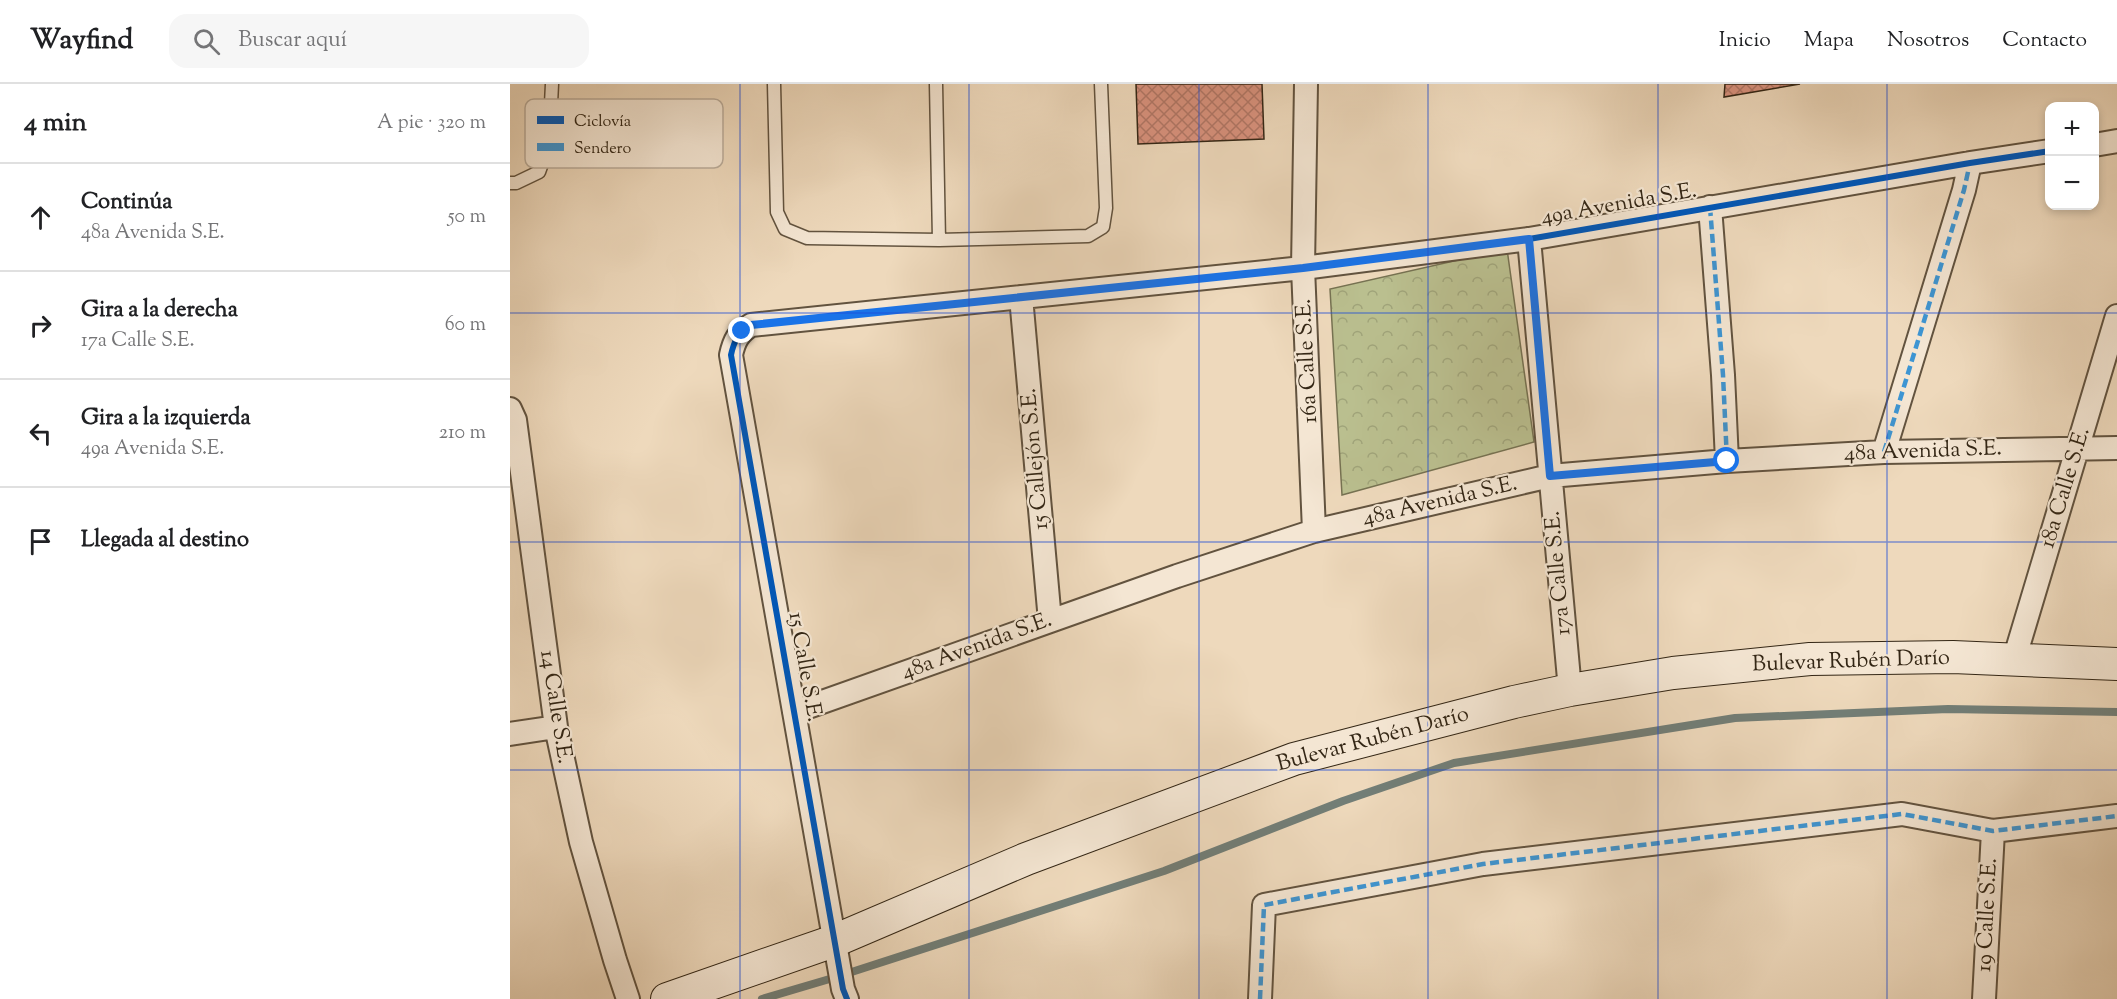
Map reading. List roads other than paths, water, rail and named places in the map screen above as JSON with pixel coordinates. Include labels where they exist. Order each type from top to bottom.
[{"type":"street","name":"16a Calle S.E.","points":[[1306,84],[1303,268],[1314,531]]},
{"type":"street","points":[[2099,144],[2117,141]]},
{"type":"street","name":"49a Avenida S.E.","points":[[734,341],[751,325],[1303,268],[1529,239],[2045,152]]},
{"type":"street","points":[[1884,452],[1964,190],[1970,163]]},
{"type":"street","points":[[1710,207],[1724,375],[1727,461]]},
{"type":"street","name":"17a Calle S.E.","points":[[1529,239],[1570,690]]},
{"type":"street","name":"15 Callejón S.E.","points":[[1021,297],[1050,621]]},
{"type":"street","name":"18a Calle S.E.","points":[[2014,660],[2117,316]]},
{"type":"street","name":"15 Calle S.E.","points":[[734,341],[731,355],[845,994]]},
{"type":"street","name":"14 Calle S.E.","points":[[510,409],[515,420],[556,727],[581,842],[628,999]]},
{"type":"street","name":"48a Avenida S.E.","points":[[794,712],[1314,531],[1550,476],[1727,461],[1884,452],[2117,448]]},
{"type":"street","name":"Bulevar Rubén Darío","points":[[667,999],[836,953],[1026,859],[1294,759],[1503,705],[1570,690],[1673,673],[1810,659],[1953,657],[2117,664]]},
{"type":"street","points":[[510,734],[556,727]]},
{"type":"street","points":[[1260,999],[1264,905],[1483,864],[1902,814],[1993,831],[2117,816]]},
{"type":"street","name":"19 Calle S.E.","points":[[1984,999],[1993,831]]},
{"type":"lane","points":[[551,99],[552,84]]},
{"type":"lane","points":[[774,84],[777,212],[785,229],[807,238],[939,240],[1088,236],[1102,227],[1106,208],[1101,84]]},
{"type":"lane","points":[[936,84],[939,240]]},
{"type":"lane","points":[[510,183],[516,183],[539,172],[540,168]]},
{"type":"waterway","points":[[762,999],[1164,871],[1343,801],[1454,763],[1735,718],[1948,709],[2117,712]]}]
